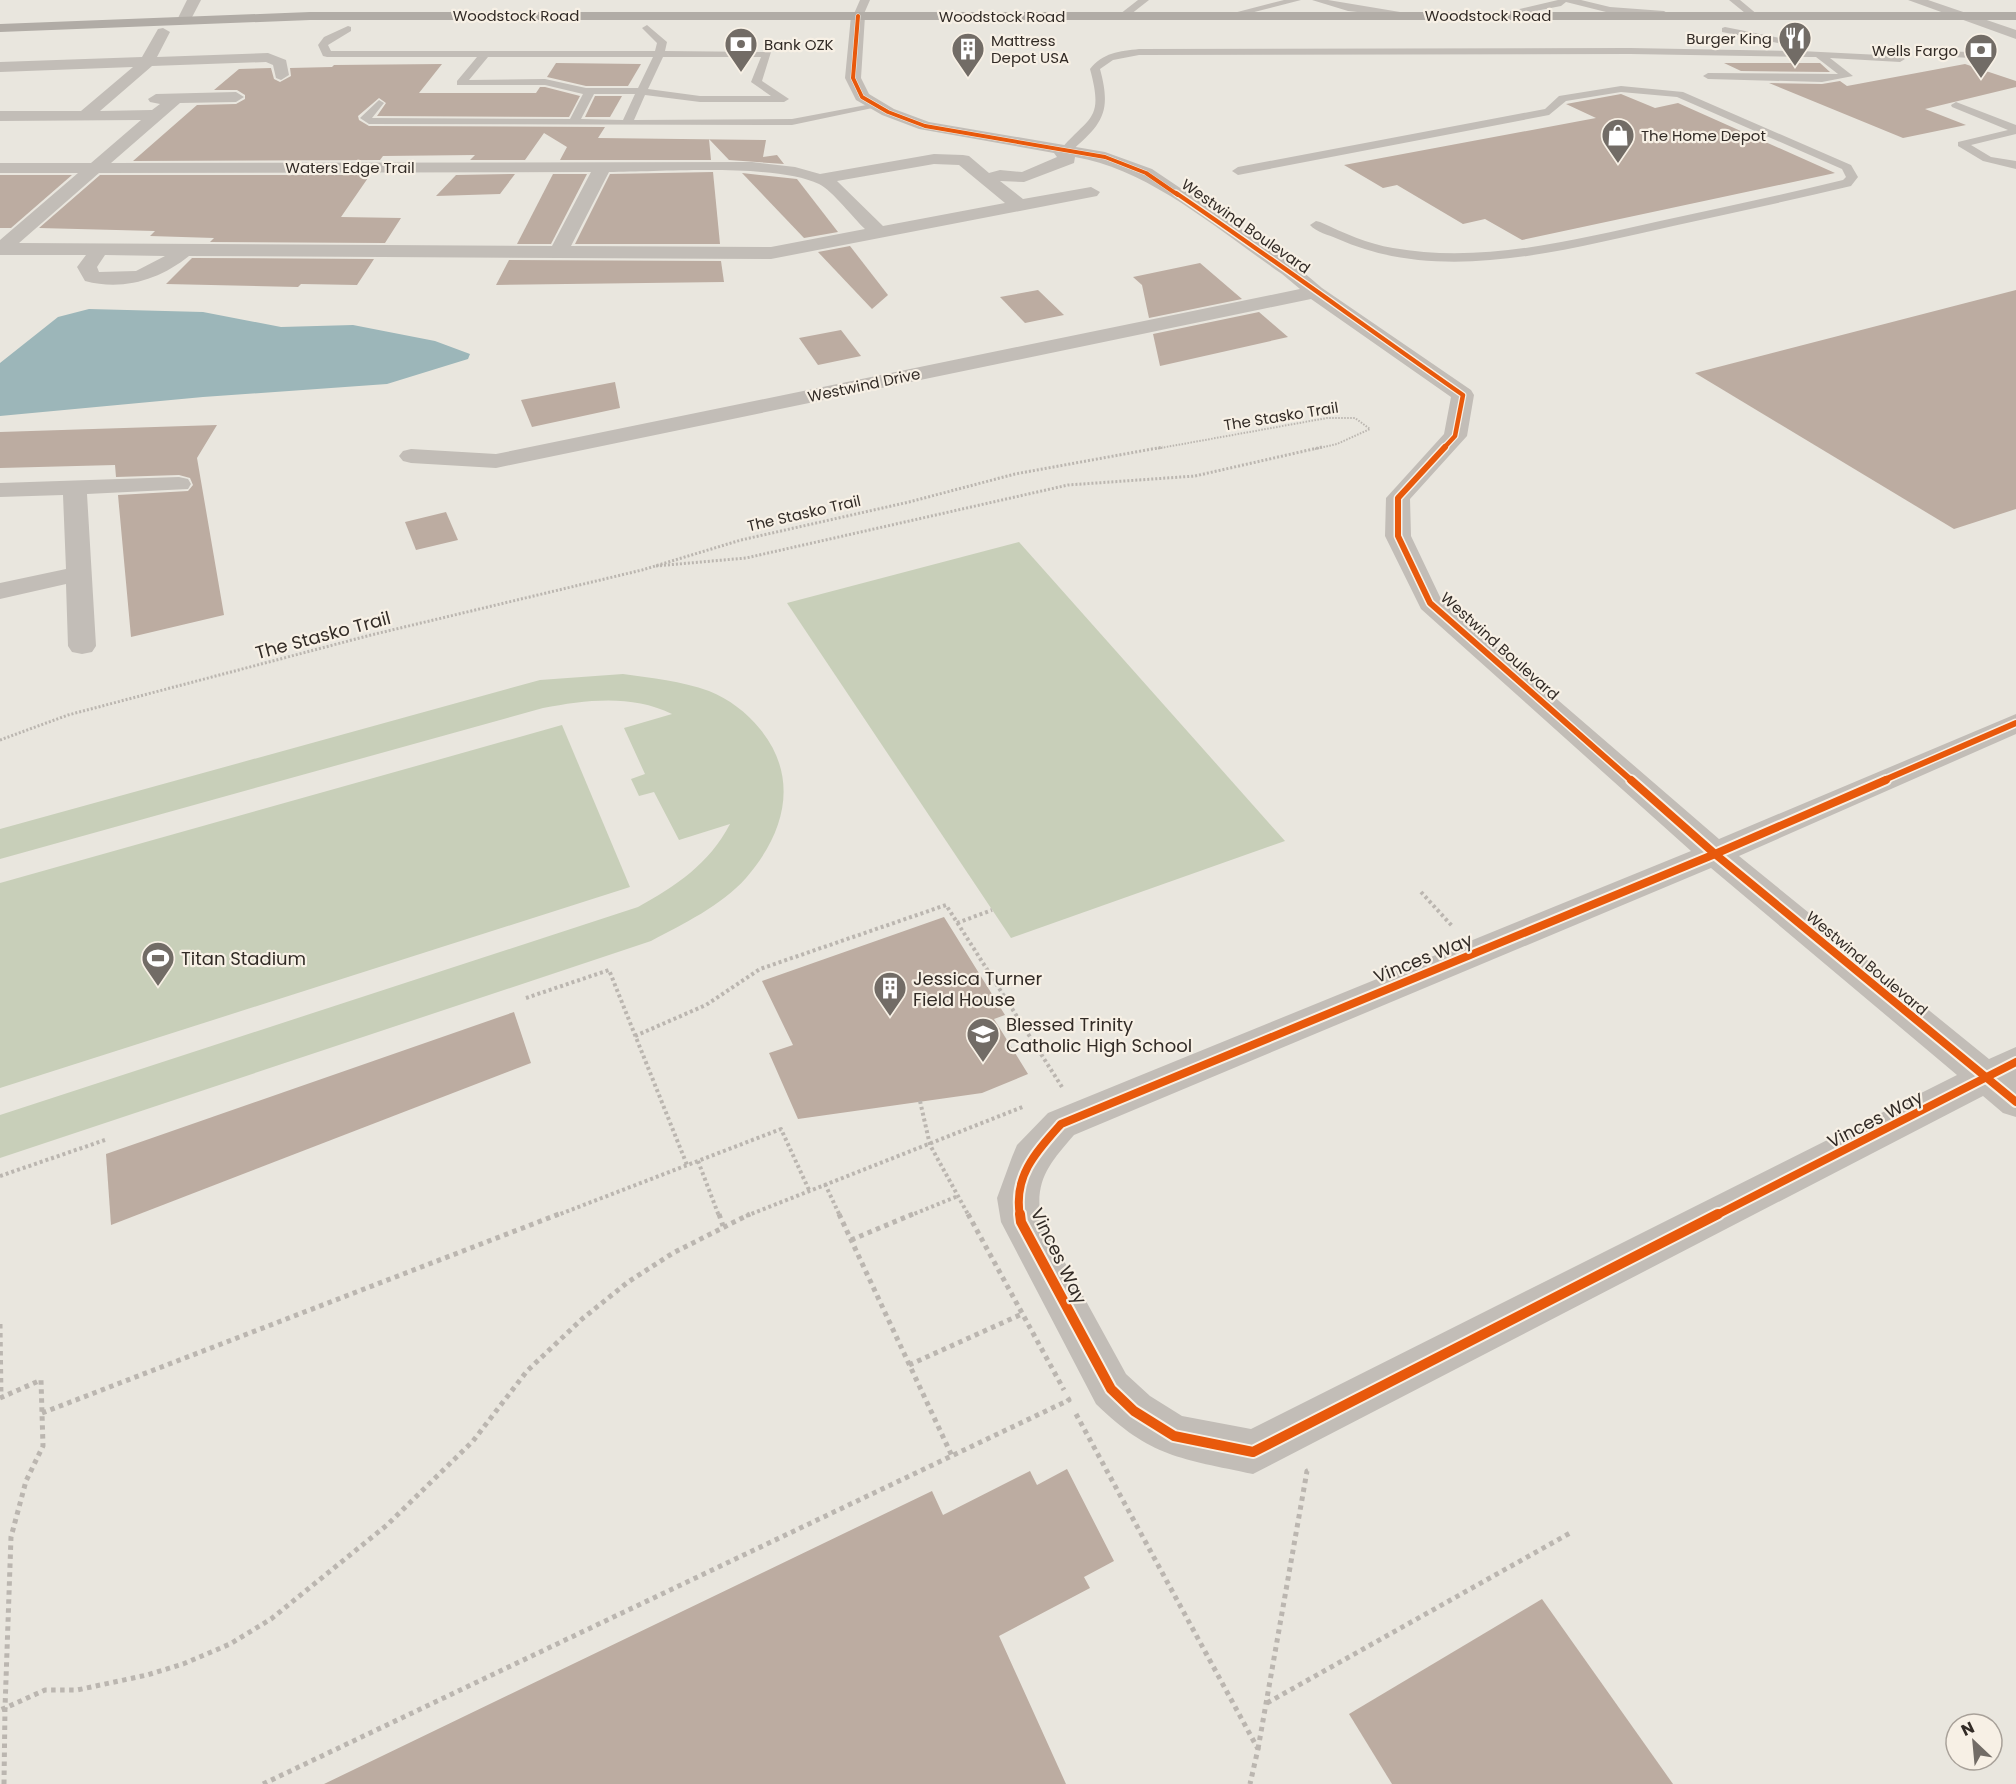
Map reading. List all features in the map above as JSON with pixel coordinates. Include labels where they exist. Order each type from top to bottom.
[{"type":"main road","points":[[1836,15],[1883,10],[1889,3],[1885,0]]},
{"type":"main road","name":"Woodstock Road","points":[[0,40],[164,32],[647,28],[860,15],[1725,30],[2009,30]]},
{"type":"main road","name":"Woodstock Road","points":[[0,28],[310,16],[1960,16]]},
{"type":"main road","points":[[1960,16],[2016,16]]},
{"type":"street","points":[[184,20],[194,0]]},
{"type":"street","points":[[1915,0],[1960,16]]},
{"type":"street","name":"Westwind Boulevard","points":[[860,15],[853,78],[862,97],[925,126],[1105,158],[1146,173],[1289,270],[1315,292],[1463,395],[1455,436],[1398,498],[1398,536],[1430,603],[1715,854],[2001,1070],[2016,1102]]},
{"type":"street","name":"Woodstock Road","points":[[1960,16],[2009,30],[2016,35]]},
{"type":"street","points":[[8,116],[82,108],[146,63],[164,32]]},
{"type":"street","points":[[0,67],[268,57],[281,63],[281,75]]},
{"type":"street","points":[[127,100],[236,97]]},
{"type":"street","points":[[1,249],[98,168],[176,98]]},
{"type":"street","points":[[0,128],[8,116],[34,103]]},
{"type":"street","points":[[0,104],[34,103],[157,115]]},
{"type":"street","points":[[1064,151],[1068,159],[1024,177],[993,177],[1003,168],[1047,152],[1064,151]]},
{"type":"street","name":"Waters Edge Trail","points":[[820,179],[934,159],[963,160],[993,177],[1019,206]]},
{"type":"street","points":[[1029,160],[1050,168]]},
{"type":"street","points":[[558,252],[603,167]]},
{"type":"street","name":"Waters Edge Trail","points":[[0,168],[752,167],[795,172],[828,181],[878,232]]},
{"type":"street","points":[[1,249],[771,253],[1091,192]]},
{"type":"street","points":[[100,249],[87,267],[92,277],[117,281],[155,272],[184,250]]},
{"type":"street","name":"Westwind Drive","points":[[411,456],[496,461],[1315,292]]},
{"type":"street","points":[[0,490],[179,484]]},
{"type":"street","points":[[75,488],[82,646]]},
{"type":"street","points":[[0,591],[78,574]]},
{"type":"street","name":"Vinces Way","points":[[2001,1070],[1253,1452],[1174,1436],[1134,1411],[1111,1389],[1022,1222],[1017,1198],[1030,1157],[1061,1124],[1715,854],[2016,723]]},
{"type":"lane","points":[[1122,16],[1144,0]]},
{"type":"lane","points":[[1227,16],[1294,3],[1296,0]]},
{"type":"lane","points":[[1317,0],[1348,8],[1413,15]]},
{"type":"lane","points":[[1499,15],[1561,3],[1563,0]]},
{"type":"lane","points":[[1569,0],[1610,10],[1674,15]]},
{"type":"lane","points":[[1734,0],[1753,15]]},
{"type":"lane","points":[[627,123],[659,54],[662,42],[647,28]]},
{"type":"lane","points":[[348,29],[327,39],[323,45],[327,54],[767,54],[756,81],[784,99],[809,120]]},
{"type":"lane","points":[[1708,76],[1822,79],[1848,76],[1817,54],[1797,46],[1762,36],[1725,30]]},
{"type":"lane","points":[[1064,151],[1095,125],[1101,113],[1101,99],[1095,69],[1100,62],[1118,55],[1199,46],[1680,53],[1797,46]]},
{"type":"lane","points":[[485,54],[461,83],[512,78],[590,91],[642,91],[700,99],[784,99]]},
{"type":"lane","points":[[522,64],[528,54]]},
{"type":"lane","points":[[1817,54],[1879,62],[1900,59]]},
{"type":"lane","points":[[1932,54],[1973,55]]},
{"type":"lane","points":[[1238,171],[1549,112],[1563,98],[1622,89],[1679,94],[1847,167],[1851,177],[1847,183],[1784,198],[1555,247],[1486,258],[1431,257],[1386,251],[1348,240],[1316,225]]},
{"type":"lane","points":[[574,122],[590,91]]},
{"type":"lane","points":[[379,103],[366,118],[369,121],[792,122],[878,106]]},
{"type":"lane","points":[[1956,105],[2016,130]]},
{"type":"lane","points":[[2016,130],[1962,144],[1976,156],[1995,163],[2016,165]]},
{"type":"path","points":[[1421,892],[1459,933]]},
{"type":"path","points":[[636,1036],[706,1005],[760,969],[946,905],[1064,1091],[1054,1095]]},
{"type":"path","points":[[957,922],[992,910]]},
{"type":"path","points":[[526,998],[609,970],[687,1165]]},
{"type":"path","points":[[920,1101],[930,1144],[1258,1749]]},
{"type":"path","points":[[2,1709],[45,1690],[77,1690],[147,1676],[231,1644],[271,1619],[387,1525],[473,1441],[527,1371],[582,1318],[628,1282],[723,1226],[1033,1103]]},
{"type":"path","points":[[42,1413],[781,1129],[809,1190]]},
{"type":"path","points":[[0,1176],[105,1140]]},
{"type":"path","points":[[698,1161],[723,1226]]},
{"type":"path","points":[[825,1184],[952,1456]]},
{"type":"path","points":[[851,1240],[958,1196]]},
{"type":"path","points":[[978,1234],[980,1225]]},
{"type":"path","points":[[909,1365],[1022,1314]]},
{"type":"path","points":[[0,1324],[0,1398],[41,1380],[43,1446],[26,1481],[11,1537],[2,1709],[4,1784]]},
{"type":"path","points":[[263,1784],[1069,1400]]},
{"type":"path","points":[[1251,1784],[1307,1471],[1318,1466]]},
{"type":"path","points":[[1266,1704],[1570,1533]]},
{"type":"green space","points":[[1019,542],[1285,841],[1011,938],[787,603]]},
{"type":"green space","points":[[623,674],[677,682],[716,694],[749,717],[772,748],[780,767],[783,786],[783,805],[778,824],[759,861],[746,878],[725,897],[701,914],[651,941],[0,1158],[0,1115],[638,907],[690,873],[712,851],[730,824],[679,840],[654,792],[639,796],[631,779],[645,774],[624,728],[672,714],[641,704],[608,700],[543,708],[0,859],[0,829],[540,680]]},
{"type":"green space","name":"Titan Stadium","points":[[562,725],[630,887],[0,1088],[0,883]]},
{"type":"water","points":[[89,309],[203,312],[281,327],[353,325],[435,341],[470,354],[468,359],[387,384],[203,397],[0,416],[0,363],[58,317]]},
{"type":"building","points":[[556,63],[641,64],[628,86],[586,86],[547,77]]},
{"type":"building","points":[[1724,63],[1820,63],[1830,72],[1741,71]]},
{"type":"building","points":[[442,64],[419,93],[536,93],[540,87],[545,87],[580,96],[569,117],[377,116],[386,103],[379,98],[358,116],[359,120],[369,126],[605,127],[598,138],[709,139],[711,160],[560,160],[567,147],[544,133],[525,160],[470,160],[475,155],[383,156],[380,160],[133,161],[197,105],[236,104],[245,99],[245,95],[237,90],[214,90],[239,69],[271,68],[274,79],[280,82],[291,76],[290,68],[332,67],[334,65]]},
{"type":"building","points":[[1965,64],[2016,81],[2016,87],[1925,109],[1966,125],[1903,138],[1769,83],[1822,84],[1840,81],[1847,86]]},
{"type":"building","name":"The Home Depot","points":[[1621,94],[1655,108],[1678,103],[1835,173],[1522,240],[1485,219],[1463,224],[1397,185],[1383,188],[1344,165],[1596,118],[1566,104]]},
{"type":"building","points":[[595,96],[622,96],[610,117],[585,117]]},
{"type":"building","points":[[709,139],[766,140],[763,157],[777,155],[784,164],[729,160]]},
{"type":"building","points":[[713,172],[720,244],[575,244],[610,174]]},
{"type":"building","points":[[742,173],[797,179],[838,232],[804,238]]},
{"type":"building","points":[[515,174],[500,194],[436,196],[456,175]]},
{"type":"building","points":[[553,174],[587,174],[551,244],[517,244]]},
{"type":"building","points":[[0,175],[72,175],[11,228],[0,228]]},
{"type":"building","points":[[100,175],[370,175],[341,217],[401,218],[385,243],[210,242],[214,238],[150,236],[155,231],[39,228]]},
{"type":"building","points":[[850,246],[888,295],[872,309],[818,252]]},
{"type":"building","points":[[192,258],[374,259],[357,285],[301,284],[298,287],[166,284]]},
{"type":"building","points":[[509,260],[721,261],[724,282],[496,285]]},
{"type":"building","points":[[1200,263],[1242,299],[1149,318],[1142,285],[1133,277]]},
{"type":"building","points":[[1038,290],[1064,315],[1025,323],[1000,297]]},
{"type":"building","points":[[2016,290],[2016,509],[1954,529],[1695,373]]},
{"type":"building","points":[[1259,312],[1288,337],[1160,366],[1153,334]]},
{"type":"building","points":[[841,330],[861,356],[818,365],[799,338]]},
{"type":"building","points":[[615,382],[620,408],[532,427],[521,400]]},
{"type":"building","points":[[217,425],[197,458],[224,615],[131,637],[118,495],[188,491],[193,485],[190,478],[179,475],[116,477],[115,465],[0,468],[0,432]]},
{"type":"building","points":[[446,512],[458,540],[416,550],[405,522]]},
{"type":"building","name":"Jessica Turner Field House","points":[[944,917],[1005,1015],[994,1019],[1028,1074],[982,1093],[798,1119],[769,1053],[793,1045],[762,981]]},
{"type":"building","points":[[514,1012],[531,1063],[111,1225],[106,1154]]},
{"type":"building","points":[[1067,1469],[1114,1561],[1084,1577],[1090,1588],[999,1636],[1066,1784],[324,1784],[932,1491],[943,1515],[1030,1471],[1037,1485]]},
{"type":"building","points":[[1542,1599],[1673,1784],[1392,1784],[1349,1714]]},
{"type":"cycle path","points":[[858,16],[853,78],[862,97],[888,112],[925,126],[1105,157],[1146,173],[1289,270],[1315,292],[1463,395],[1455,436],[1398,498],[1398,536],[1430,603],[1715,854],[2016,1102]]},
{"type":"cycle path","points":[[2016,723],[1715,854],[1061,1124],[1031,1157],[1017,1198],[1021,1222],[1111,1389],[1134,1411],[1174,1436],[1253,1452],[2016,1062]]},
{"type":"place","name":"Burger King","points":[[1795,67]]},
{"type":"place","name":"Bank OZK","points":[[741,73]]},
{"type":"place","name":"Mattress Depot USA","points":[[968,78]]},
{"type":"place","name":"Wells Fargo","points":[[1981,79]]},
{"type":"place","name":"The Home Depot","points":[[1618,164]]},
{"type":"place","name":"Titan Stadium","points":[[158,987]]},
{"type":"place","name":"Jessica Turner Field House","points":[[890,1017]]},
{"type":"place","name":"Blessed Trinity Catholic High School","points":[[983,1063]]}]
